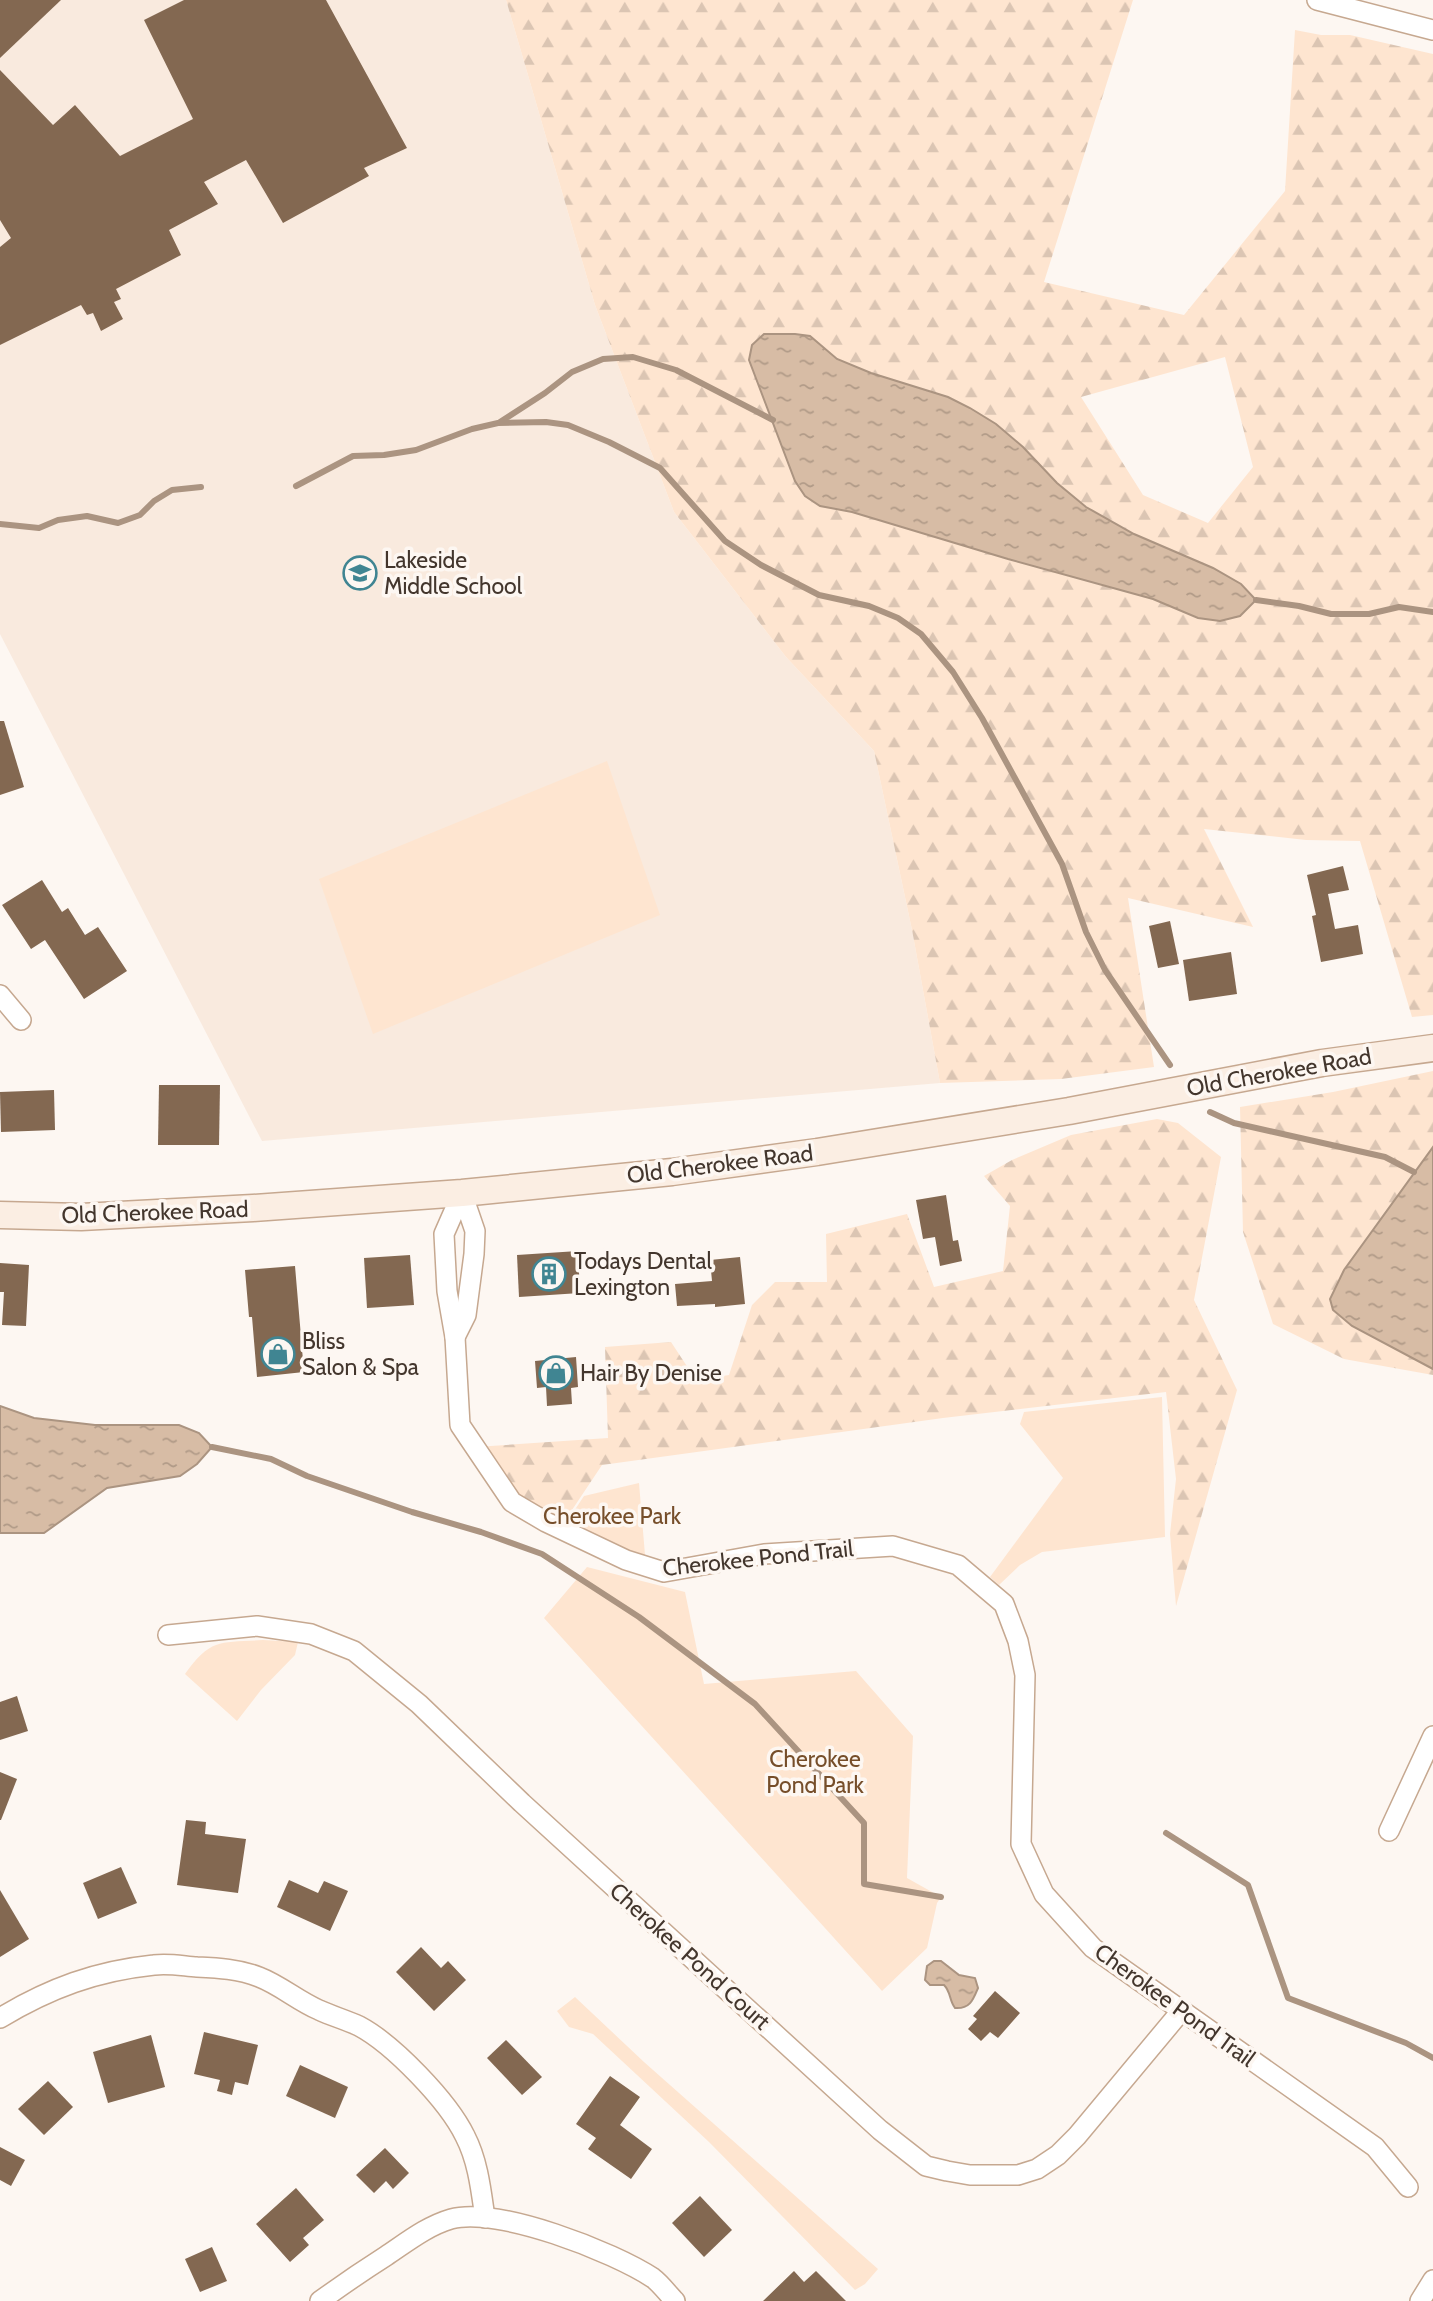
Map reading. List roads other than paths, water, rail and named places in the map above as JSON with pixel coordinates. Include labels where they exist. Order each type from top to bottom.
[{"type":"street","points":[[1317,0],[1395,9],[1433,30]]},
{"type":"street","points":[[0,995],[21,1020]]},
{"type":"street","name":"Old Cherokee Road","points":[[0,1214],[81,1217],[134,1215],[462,1192],[673,1172],[817,1152],[1069,1111],[1322,1063],[1433,1048]]},
{"type":"street","name":"Cherokee Pond Trail","points":[[462,1192],[444,1234],[447,1291],[455,1337],[460,1425],[512,1502],[546,1522],[626,1560],[664,1572],[764,1554],[893,1546],[958,1565],[1004,1604],[1018,1640],[1025,1675],[1021,1844],[1044,1894],[1093,1948],[1375,2147],[1408,2187]]},
{"type":"street","name":"Cherokee Pond Trail","points":[[455,1337],[466,1315],[475,1231],[462,1192]]},
{"type":"street","name":"Cherokee Pond Court","points":[[167,1635],[257,1626],[311,1634],[354,1651],[419,1704],[522,1803],[880,2130],[926,2166],[970,2175],[1017,2175],[1048,2163],[1077,2136],[1182,2010]]},
{"type":"street","points":[[1389,1831],[1426,1773],[1433,1736]]},
{"type":"street","points":[[0,2018],[64,1985],[156,1965],[233,1969],[261,1977],[317,2010],[359,2026],[383,2042],[421,2077],[466,2136],[480,2180],[485,2218]]},
{"type":"street","points":[[320,2301],[426,2229],[453,2218],[485,2218],[552,2233],[609,2255],[654,2279],[675,2301]]},
{"type":"street","points":[[1420,2301],[1433,2280]]},
{"type":"water","points":[[764,334],[810,336],[837,359],[871,373],[948,397],[970,408],[996,424],[1023,447],[1057,483],[1086,507],[1134,534],[1213,568],[1241,584],[1256,600],[1240,616],[1220,621],[1198,618],[1153,599],[852,512],[820,506],[805,496],[795,481],[749,360],[752,345]]},
{"type":"water","points":[[1433,1147],[1433,1369],[1352,1326],[1333,1310],[1330,1299],[1344,1270]]},
{"type":"water","points":[[0,1406],[34,1418],[95,1425],[179,1425],[199,1433],[212,1447],[197,1464],[180,1476],[107,1488],[44,1533],[0,1533]]},
{"type":"water","points":[[934,1961],[941,1961],[959,1975],[975,1978],[978,1988],[968,2005],[955,2008],[944,1985],[930,1985],[925,1980],[927,1966]]},
{"type":"waterway","points":[[500,422],[572,372],[603,359],[633,357],[676,370],[773,420]]},
{"type":"waterway","points":[[296,486],[353,456],[416,450],[472,429],[498,423],[546,422],[568,425],[660,468],[725,541],[761,565],[819,595],[869,606],[898,618],[921,634],[953,672],[982,718],[1062,864],[1086,932],[1105,970],[1170,1065]]},
{"type":"waterway","points":[[0,524],[39,528],[58,520],[87,516],[118,523],[140,515],[154,501],[172,490],[201,487]]},
{"type":"waterway","points":[[1256,600],[1331,614],[1369,614],[1399,607],[1433,612]]},
{"type":"waterway","points":[[1210,1112],[1234,1123],[1385,1157],[1414,1172]]},
{"type":"waterway","points":[[212,1447],[271,1459],[307,1476],[542,1554],[639,1617],[755,1704],[864,1823],[864,1884],[941,1897]]},
{"type":"waterway","points":[[1166,1833],[1248,1885],[1288,1998],[1406,2043],[1433,2058]]},
{"type":"place","name":"Lakeside Middle School","points":[[360,573]]},
{"type":"place","name":"Todays Dental Lexington","points":[[549,1274]]},
{"type":"place","name":"Bliss Salon & Spa","points":[[278,1354]]},
{"type":"place","name":"Hair By Denise","points":[[556,1373]]},
{"type":"park label","name":"Cherokee Park","points":[[612,1516]]},
{"type":"park label","name":"Cherokee Pond Park","points":[[815,1772]]}]
